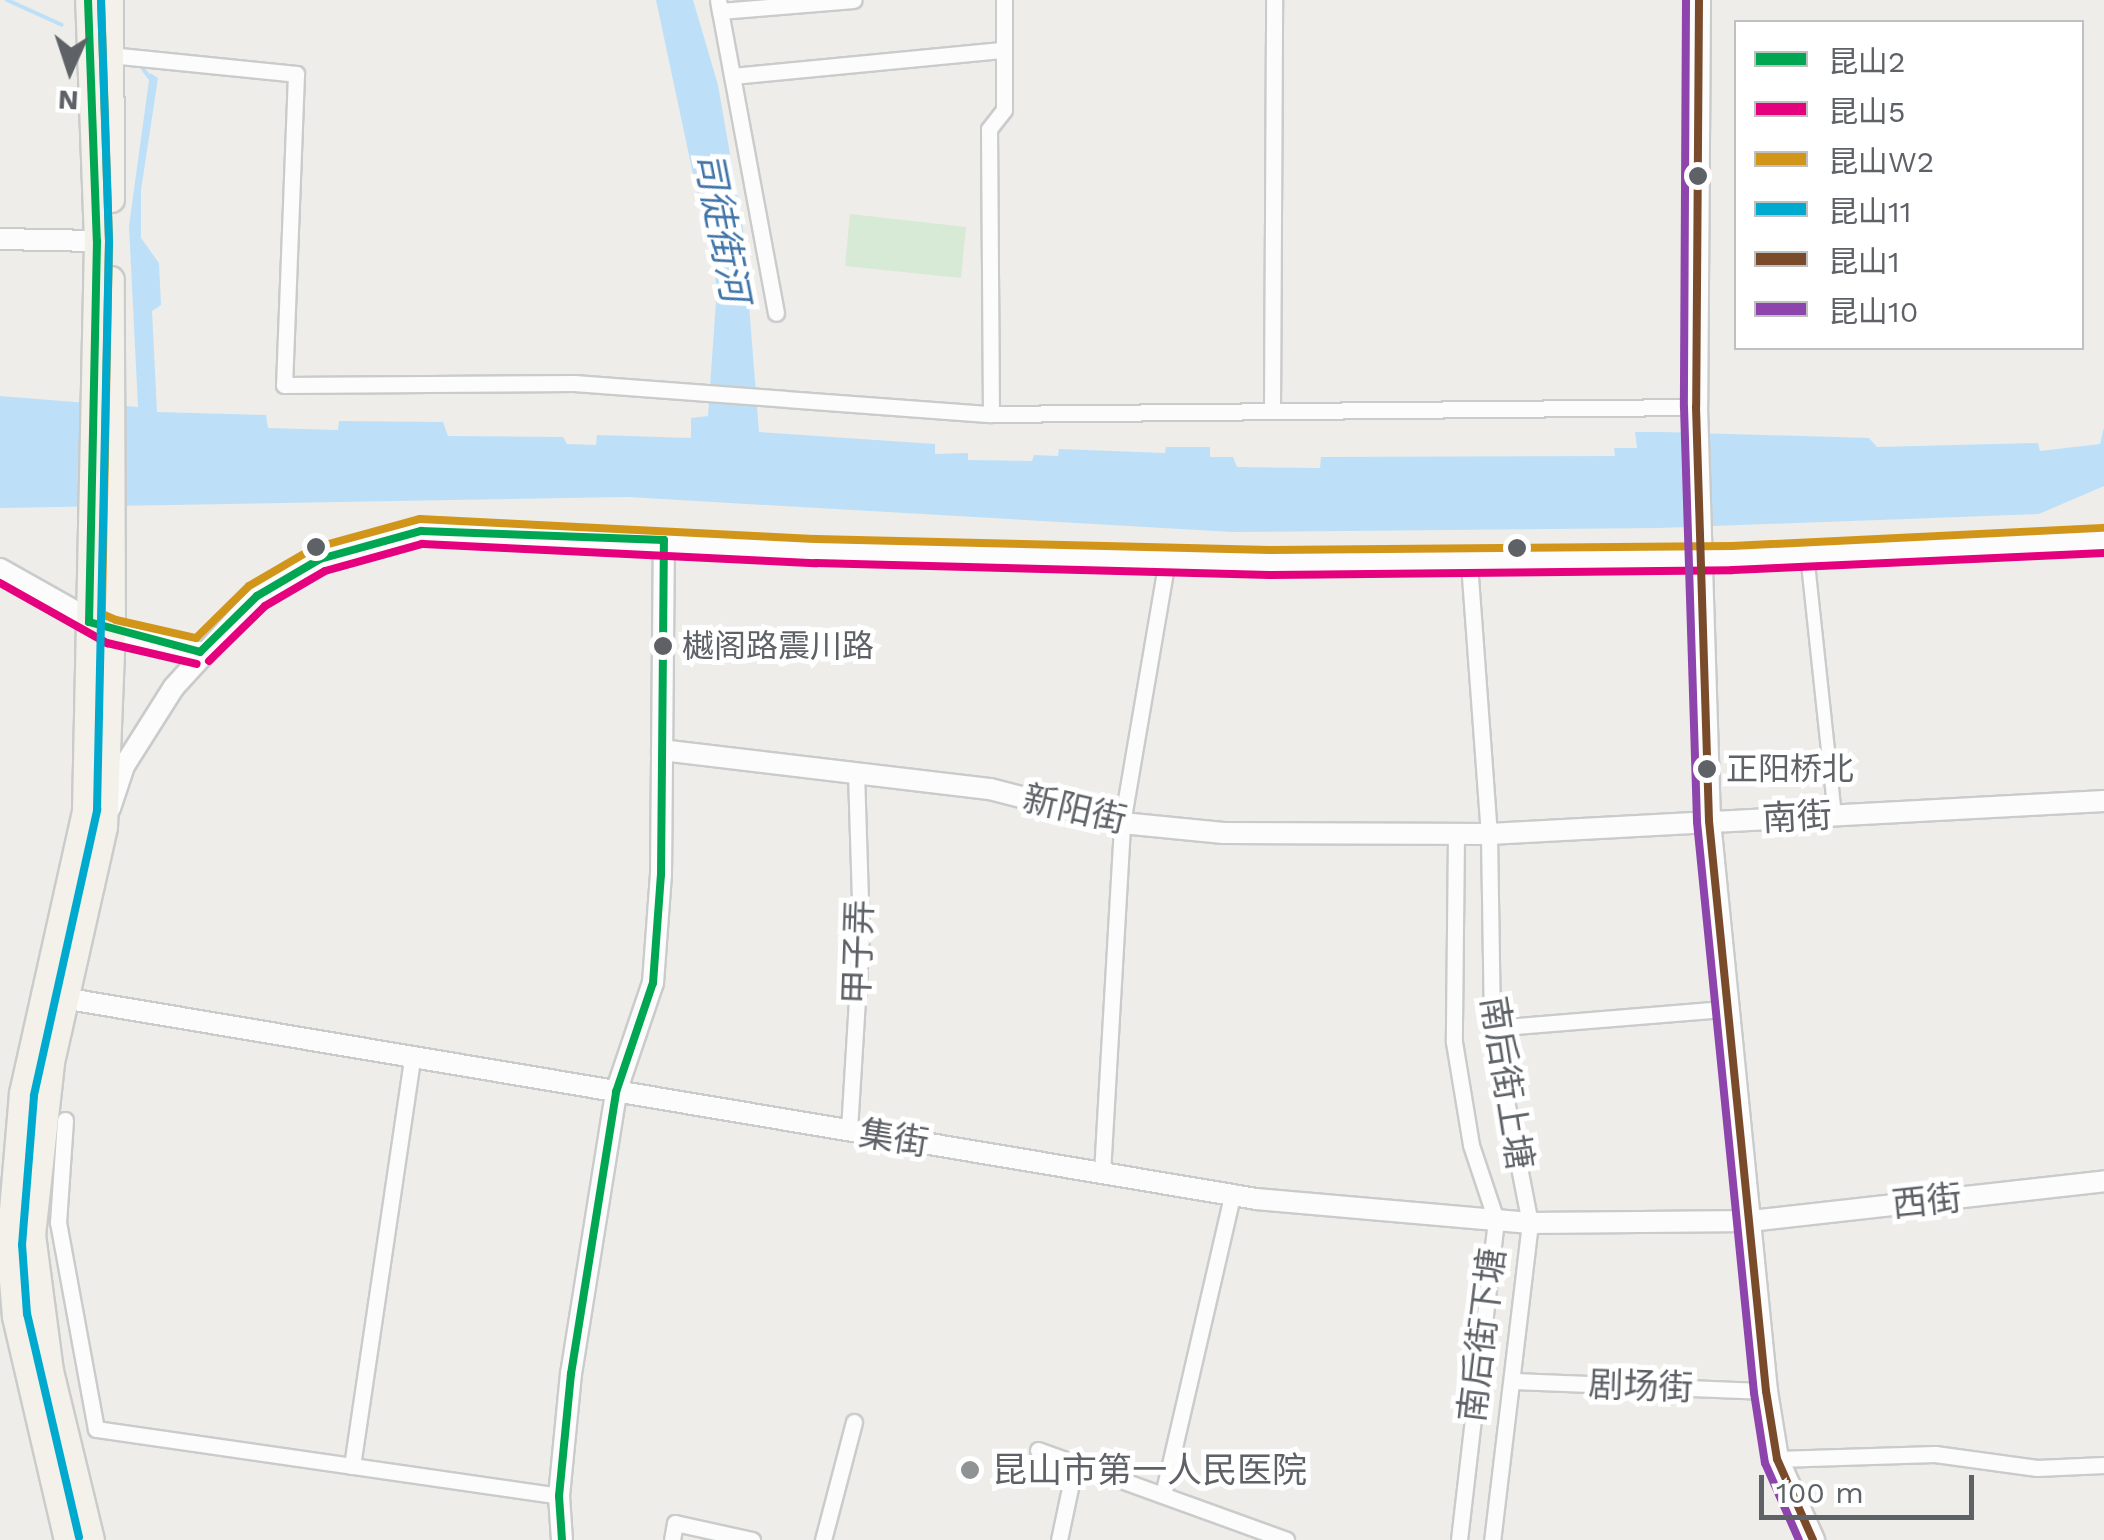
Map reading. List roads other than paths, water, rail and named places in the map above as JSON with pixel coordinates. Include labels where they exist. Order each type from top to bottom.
[{"type":"main road","points":[[88,0],[103,360]]},
{"type":"main road","points":[[66,1540],[10,1279],[22,1093],[56,998],[104,827],[100,566],[110,0]]},
{"type":"main road","points":[[1699,0],[1696,407],[1709,822],[1724,1009],[1766,1390],[1777,1459],[1813,1540]]},
{"type":"main road","points":[[91,1540],[50,1371],[32,1235],[56,998],[85,810],[100,627]]},
{"type":"street","points":[[776,313],[719,6],[854,0]]},
{"type":"street","points":[[991,414],[989,129],[1004,110],[1004,0]]},
{"type":"street","points":[[1272,410],[1274,0]]},
{"type":"street","points":[[732,76],[1002,50]]},
{"type":"street","points":[[110,55],[296,74],[284,385],[692,388],[991,414],[1696,407]]},
{"type":"street","points":[[0,239],[96,241]]},
{"type":"street","points":[[104,827],[124,766],[200,652],[257,596],[320,559],[421,531],[664,540],[816,552],[1469,563],[1700,558],[2104,540]]},
{"type":"street","points":[[562,1540],[559,1496],[570,1374],[616,1092],[653,983],[662,750],[664,540]]},
{"type":"street","points":[[1806,554],[1835,815]]},
{"type":"street","points":[[1102,1173],[1122,824],[1167,560]]},
{"type":"street","name":"南后街上塘","points":[[1469,563],[1489,834],[1492,1028],[1530,1223],[1515,1382],[1492,1540]]},
{"type":"street","points":[[0,568],[100,627],[200,652]]},
{"type":"street","name":"新阳街","points":[[662,750],[990,789],[1122,824],[1224,833],[1489,834]]},
{"type":"street","name":"甲子弄","points":[[849,1130],[861,932],[856,774]]},
{"type":"street","name":"南街","points":[[1489,834],[2104,801]]},
{"type":"street","name":"南后街下塘","points":[[1456,834],[1454,1042],[1471,1145],[1496,1220],[1458,1540]]},
{"type":"street","name":"集街","points":[[56,998],[1232,1194],[1530,1223],[1750,1221]]},
{"type":"street","points":[[1492,1028],[1724,1009]]},
{"type":"street","points":[[352,1466],[412,1059]]},
{"type":"street","points":[[65,1120],[58,1222],[96,1428],[559,1496]]},
{"type":"street","name":"西街","points":[[1750,1221],[2104,1181]]},
{"type":"street","points":[[1163,1496],[1232,1194]]},
{"type":"street","name":"剧场街","points":[[1515,1382],[1766,1390]]},
{"type":"street","points":[[823,1540],[854,1422]]},
{"type":"street","points":[[1038,1450],[1286,1540]]},
{"type":"street","points":[[1777,1459],[1934,1454],[2037,1468],[2104,1466]]},
{"type":"street","points":[[1059,1540],[1075,1464]]},
{"type":"street","points":[[672,1540],[675,1523],[752,1540]]},
{"type":"water","name":"司徒街河","points":[[656,0],[693,0],[718,85],[743,229],[759,432],[935,444],[935,454],[968,453],[968,460],[1032,461],[1034,455],[1058,456],[1059,449],[1165,453],[1166,447],[1210,447],[1210,457],[1233,457],[1237,467],[1320,468],[1321,457],[1615,456],[1614,448],[1637,448],[1635,432],[1869,438],[1877,447],[2038,443],[2040,451],[2100,444],[2104,427],[2104,486],[2039,514],[1660,528],[1232,532],[628,497],[0,508],[0,396],[138,407],[129,226],[150,73],[158,78],[141,190],[141,238],[159,263],[161,305],[152,311],[157,412],[266,415],[268,428],[338,430],[339,421],[443,422],[448,436],[563,437],[567,444],[596,445],[597,435],[691,438],[691,418],[708,416],[717,287]]},
{"type":"waterway","points":[[7,0],[62,25]]},
{"type":"waterway","points":[[143,69],[150,78]]},
{"type":"place","name":"樾阁路震川路","points":[[663,646]]},
{"type":"place","name":"正阳桥北","points":[[1707,769]]},
{"type":"place","name":"昆山市第一人民医院","points":[[970,1470]]}]
